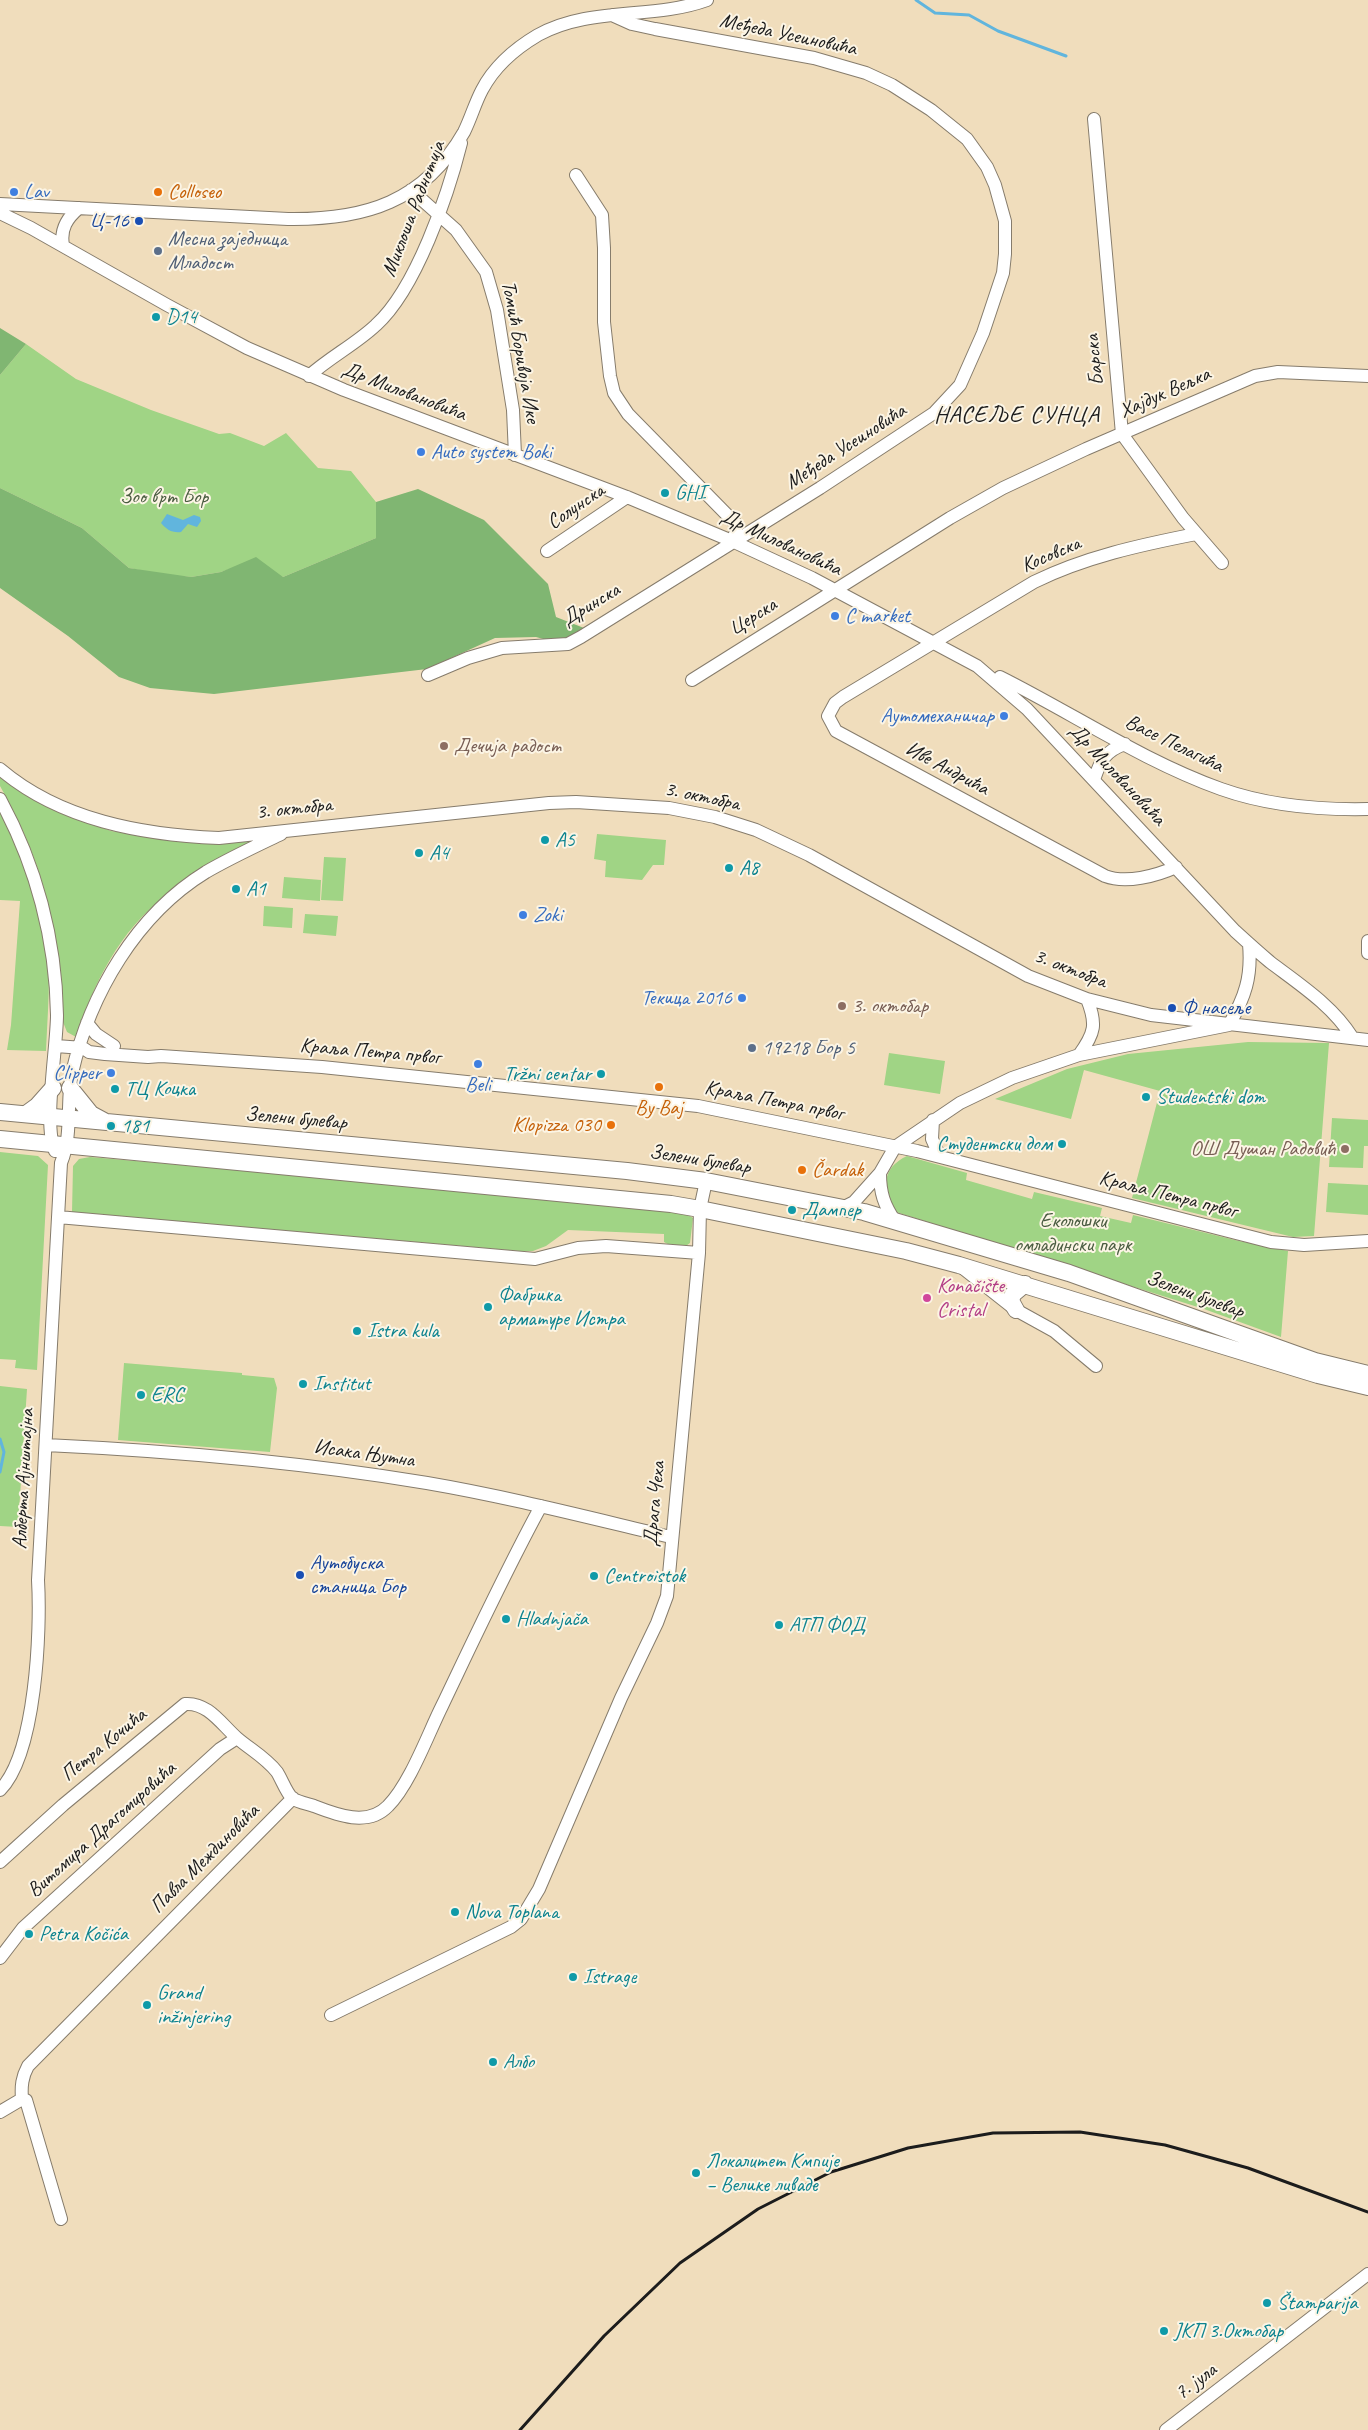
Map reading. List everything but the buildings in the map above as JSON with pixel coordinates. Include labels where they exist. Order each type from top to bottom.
[{"type":"street","points":[[0,204],[322,220],[367,212],[411,190],[442,164],[463,133],[483,88],[516,50],[563,23],[612,15],[676,9],[707,0]]},
{"type":"street","name":"Међеда Усеиновића","points":[[612,15],[632,24],[655,29],[836,63],[875,77],[931,110],[967,138],[986,167],[1001,205],[1005,237],[1003,273],[969,368],[954,392],[934,413],[919,424],[793,506],[732,541]]},
{"type":"street","name":"Барска","points":[[1094,119],[1122,434]]},
{"type":"street","name":"Миклоша Раднотија","points":[[309,376],[376,325],[395,305],[413,274],[438,213],[463,133]]},
{"type":"street","points":[[576,175],[602,215],[604,322],[610,376],[614,393],[628,414],[736,524],[736,532],[732,541]]},
{"type":"street","name":"Томић Боривоја Ике","points":[[411,190],[456,230],[478,259],[492,291],[513,410],[516,455]]},
{"type":"street","points":[[63,245],[62,237],[65,223],[79,208]]},
{"type":"street","name":"Др Миловановића","points":[[0,213],[63,245],[206,327],[309,376],[627,497],[732,541],[836,590],[977,666],[1028,709],[1249,944],[1324,1004],[1345,1025],[1352,1037]]},
{"type":"street","name":"Хајдук Вељка","points":[[836,590],[950,518],[1004,488],[1255,376],[1278,372],[1368,376]]},
{"type":"street","points":[[1122,434],[1196,534],[1222,563]]},
{"type":"street","name":"Солунска","points":[[547,550],[627,497]]},
{"type":"street","name":"Косовска","points":[[934,642],[1026,586],[1059,570],[1093,558],[1196,534]]},
{"type":"street","name":"Дринска","points":[[428,675],[468,658],[502,648],[568,644],[732,541]]},
{"type":"street","name":"Церска","points":[[692,680],[836,590]]},
{"type":"street","name":"Иве Андрића","points":[[934,642],[835,703],[828,716],[833,728],[1105,876],[1118,880],[1164,873],[1176,867]]},
{"type":"street","name":"Васе Пелагића","points":[[977,666],[1167,766],[1222,789],[1259,798],[1306,805],[1368,809]]},
{"type":"street","points":[[1094,780],[1102,758],[1113,748],[1124,744]]},
{"type":"street","name":"3. октобра","points":[[0,768],[35,793],[77,814],[154,833],[219,838],[548,803],[636,805],[693,813],[756,830],[809,855],[1028,976],[1088,999],[1151,1015],[1368,1040]]},
{"type":"street","points":[[0,799],[28,860],[46,922],[54,973],[57,1013],[51,1116],[59,1145]]},
{"type":"street","points":[[59,1145],[69,1118],[70,1088],[87,1023],[110,973],[125,950],[172,899],[205,873],[288,831]]},
{"type":"street","points":[[1368,941],[1368,954]]},
{"type":"street","points":[[844,1208],[854,1202],[880,1173],[896,1147],[960,1103],[1012,1078],[1079,1054],[1228,1025],[1246,991],[1251,959],[1249,944]]},
{"type":"street","points":[[1079,1054],[1092,1034],[1095,1021],[1088,999]]},
{"type":"street","points":[[87,1023],[96,1034],[114,1046]]},
{"type":"street","name":"Краља Петра првог","points":[[81,1048],[90,1044],[114,1046],[151,1050],[160,1056]]},
{"type":"street","name":"Краља Петра првог","points":[[56,1046],[81,1048],[89,1052],[105,1054],[160,1056],[404,1075],[690,1105],[940,1157],[1271,1242],[1304,1245],[1368,1241]]},
{"type":"street","points":[[26,1114],[37,1106],[53,1088]]},
{"type":"street","points":[[70,1088],[91,1114],[106,1122]]},
{"type":"street","name":"Зелени булевар","points":[[0,1112],[627,1171],[706,1181],[844,1208],[895,1221],[1078,1276],[1315,1361],[1368,1374]]},
{"type":"street","points":[[933,1120],[932,1139],[940,1157]]},
{"type":"street","name":"Зелени булевар","points":[[0,1140],[661,1203],[700,1209],[906,1251],[959,1265],[1318,1375],[1368,1387]]},
{"type":"street","name":"Алберта Ајнштајна","points":[[0,1790],[13,1773],[19,1756],[28,1723],[37,1655],[40,1613],[38,1580],[61,1163],[59,1145]]},
{"type":"street","points":[[880,1173],[880,1190],[883,1202],[895,1221]]},
{"type":"street","name":"Драга Чеха","points":[[331,2015],[511,1927],[521,1919],[539,1889],[620,1698],[657,1623],[667,1596],[699,1253],[700,1209],[706,1181]]},
{"type":"street","points":[[58,1217],[535,1259],[578,1248],[606,1246],[699,1253]]},
{"type":"street","points":[[959,1265],[1016,1310],[1054,1332],[1096,1366]]},
{"type":"street","points":[[1016,1310],[1011,1301],[1012,1294],[1025,1284]]},
{"type":"street","name":"Исака Њутна","points":[[46,1445],[136,1450],[275,1463],[427,1484],[541,1506],[671,1537]]},
{"type":"street","points":[[237,1738],[268,1762],[293,1798],[339,1815],[352,1817],[375,1814],[391,1803],[413,1765],[487,1610],[541,1506]]},
{"type":"street","name":"Петра Кочића","points":[[0,1862],[63,1805],[185,1704],[192,1704],[206,1710],[237,1738]]},
{"type":"street","name":"Витомира Драгомировића","points":[[0,1958],[23,1928],[220,1748],[237,1738]]},
{"type":"street","name":"Павла Междиновића","points":[[22,2099],[21,2082],[28,2066],[293,1798]]},
{"type":"street","points":[[0,2112],[22,2099],[26,2100],[61,2219]]},
{"type":"street","name":"7. јула","points":[[1166,2430],[1368,2274]]},
{"type":"green space","points":[[0,328],[26,344],[0,375]]},
{"type":"green space","name":"Зоо врт Бор","points":[[26,344],[76,379],[151,410],[219,434],[230,433],[264,446],[286,433],[318,468],[351,471],[376,502],[376,538],[283,577],[238,566],[221,572],[191,577],[166,575],[129,568],[82,528],[0,488],[0,375]]},
{"type":"green space","points":[[0,488],[82,528],[129,568],[191,577],[221,572],[256,557],[283,577],[376,538],[376,502],[418,489],[484,520],[548,584],[556,617],[589,630],[558,643],[536,637],[495,638],[427,669],[214,694],[150,688],[119,677],[68,636],[0,588]]},
{"type":"green space","points":[[0,777],[55,810],[111,831],[189,843],[257,839],[166,896],[135,925],[110,959],[91,998],[76,1037],[67,1032],[63,1022],[52,922],[43,886],[25,835],[0,786]]},
{"type":"green space","points":[[0,807],[33,889],[48,953],[46,1051],[7,1050],[11,1025],[20,901],[0,900]]},
{"type":"green space","points":[[597,834],[666,840],[664,865],[653,865],[642,880],[605,877],[606,861],[594,859]]},
{"type":"green space","points":[[324,857],[346,858],[343,901],[321,900]]},
{"type":"green space","points":[[284,877],[321,880],[320,901],[282,898]]},
{"type":"green space","points":[[264,906],[293,908],[292,928],[263,926]]},
{"type":"green space","points":[[305,914],[338,916],[336,936],[303,933]]},
{"type":"green space","points":[[1248,1042],[1329,1043],[1314,1236],[1293,1237],[1132,1198],[1160,1091],[1084,1070],[1071,1119],[995,1099],[1067,1069],[1128,1054]]},
{"type":"green space","points":[[889,1053],[945,1061],[940,1094],[884,1085]]},
{"type":"green space","points":[[1332,1118],[1368,1120],[1368,1146],[1364,1146],[1363,1168],[1329,1167]]},
{"type":"green space","points":[[0,1152],[38,1156],[48,1165],[37,1370],[15,1368],[16,1360],[0,1359]]},
{"type":"green space","name":"Еколошки омладински парк","points":[[907,1156],[967,1173],[966,1180],[1032,1199],[1034,1192],[1102,1208],[1100,1216],[1131,1223],[1133,1215],[1288,1251],[1281,1337],[1204,1309],[896,1212],[888,1195],[886,1180],[892,1167]]},
{"type":"green space","points":[[90,1157],[670,1208],[682,1211],[693,1218],[690,1243],[680,1247],[671,1245],[664,1242],[664,1234],[568,1230],[546,1246],[533,1251],[520,1251],[72,1212],[73,1166],[79,1159]]},
{"type":"green space","points":[[1328,1183],[1368,1185],[1368,1215],[1326,1212]]},
{"type":"green space","points":[[124,1363],[242,1373],[242,1375],[274,1378],[277,1388],[270,1452],[118,1440]]},
{"type":"green space","points":[[0,1386],[27,1389],[18,1527],[0,1526]]},
{"type":"water","points":[[167,514],[183,520],[194,515],[200,517],[201,521],[197,527],[188,524],[181,532],[175,532],[161,523]]},
{"type":"waterway","points":[[916,0],[935,13],[969,15],[998,31],[1066,56]]},
{"type":"waterway","points":[[0,1439],[4,1452],[0,1472]]},
{"type":"railway","points":[[520,2430],[604,2336],[680,2263],[758,2209],[831,2172],[908,2148],[993,2133],[1080,2132],[1165,2145],[1248,2168],[1368,2212]]},
{"type":"place","name":"Lav","points":[[14,192]]},
{"type":"place","name":"Colloseo","points":[[158,192]]},
{"type":"place","name":"Ц-16","points":[[139,221]]},
{"type":"place","name":"Месна заједница Младост","points":[[158,251]]},
{"type":"place","name":"D14","points":[[156,317]]},
{"type":"place","name":"Auto system Boki","points":[[421,452]]},
{"type":"place","name":"GHI","points":[[665,493]]},
{"type":"place","name":"C market","points":[[835,616]]},
{"type":"place","name":"Аутомеханичар","points":[[1004,716]]},
{"type":"place","name":"Дечија радост","points":[[444,746]]},
{"type":"place","name":"A5","points":[[545,840]]},
{"type":"place","name":"A4","points":[[419,853]]},
{"type":"place","name":"A8","points":[[729,868]]},
{"type":"place","name":"A1","points":[[236,889]]},
{"type":"place","name":"Zoki","points":[[523,915]]},
{"type":"place","name":"Текица 2016","points":[[742,998]]},
{"type":"place","name":"3. октобар","points":[[842,1006]]},
{"type":"place","name":"Ф насеље","points":[[1172,1008]]},
{"type":"place","name":"19218 Бор 5","points":[[752,1048]]},
{"type":"place","name":"Beli","points":[[478,1064]]},
{"type":"place","name":"Clipper","points":[[111,1073]]},
{"type":"place","name":"Tržni centar","points":[[601,1074]]},
{"type":"place","name":"By Baj","points":[[659,1087]]},
{"type":"place","name":"ТЦ Коцка","points":[[115,1089]]},
{"type":"place","name":"Studentski dom","points":[[1146,1097]]},
{"type":"place","name":"Klopizza 030","points":[[611,1125]]},
{"type":"place","name":"181","points":[[111,1126]]},
{"type":"place","name":"Студентски дом","points":[[1062,1144]]},
{"type":"place","name":"ОШ Душан Радовић","points":[[1345,1149]]},
{"type":"place","name":"Čardak","points":[[802,1170]]},
{"type":"place","name":"Дампер","points":[[792,1210]]},
{"type":"place","name":"Konačište Cristal","points":[[927,1298]]},
{"type":"place","name":"Фабрика арматуре Истра","points":[[488,1307]]},
{"type":"place","name":"Istra kula","points":[[357,1331]]},
{"type":"place","name":"Institut","points":[[303,1384]]},
{"type":"place","name":"ERC","points":[[141,1395]]},
{"type":"place","name":"Аутобуска станица Бор","points":[[300,1575]]},
{"type":"place","name":"Centroistok","points":[[594,1576]]},
{"type":"place","name":"Hladnjača","points":[[506,1619]]},
{"type":"place","name":"АТП ФОД","points":[[779,1625]]},
{"type":"place","name":"Nova Toplana","points":[[455,1912]]},
{"type":"place","name":"Petra Kočića","points":[[29,1934]]},
{"type":"place","name":"Istrage","points":[[573,1977]]},
{"type":"place","name":"Grand inžinjering","points":[[147,2005]]},
{"type":"place","name":"Албо","points":[[493,2062]]},
{"type":"place","name":"Локалитет Кмпије – Велике ливаде","points":[[696,2173]]},
{"type":"place","name":"Štamparija","points":[[1267,2303]]},
{"type":"place","name":"ЈКП 3.Октобар","points":[[1164,2331]]},
{"type":"district","name":"НАСЕЉЕ СУНЦА","points":[[1017,416]]}]
